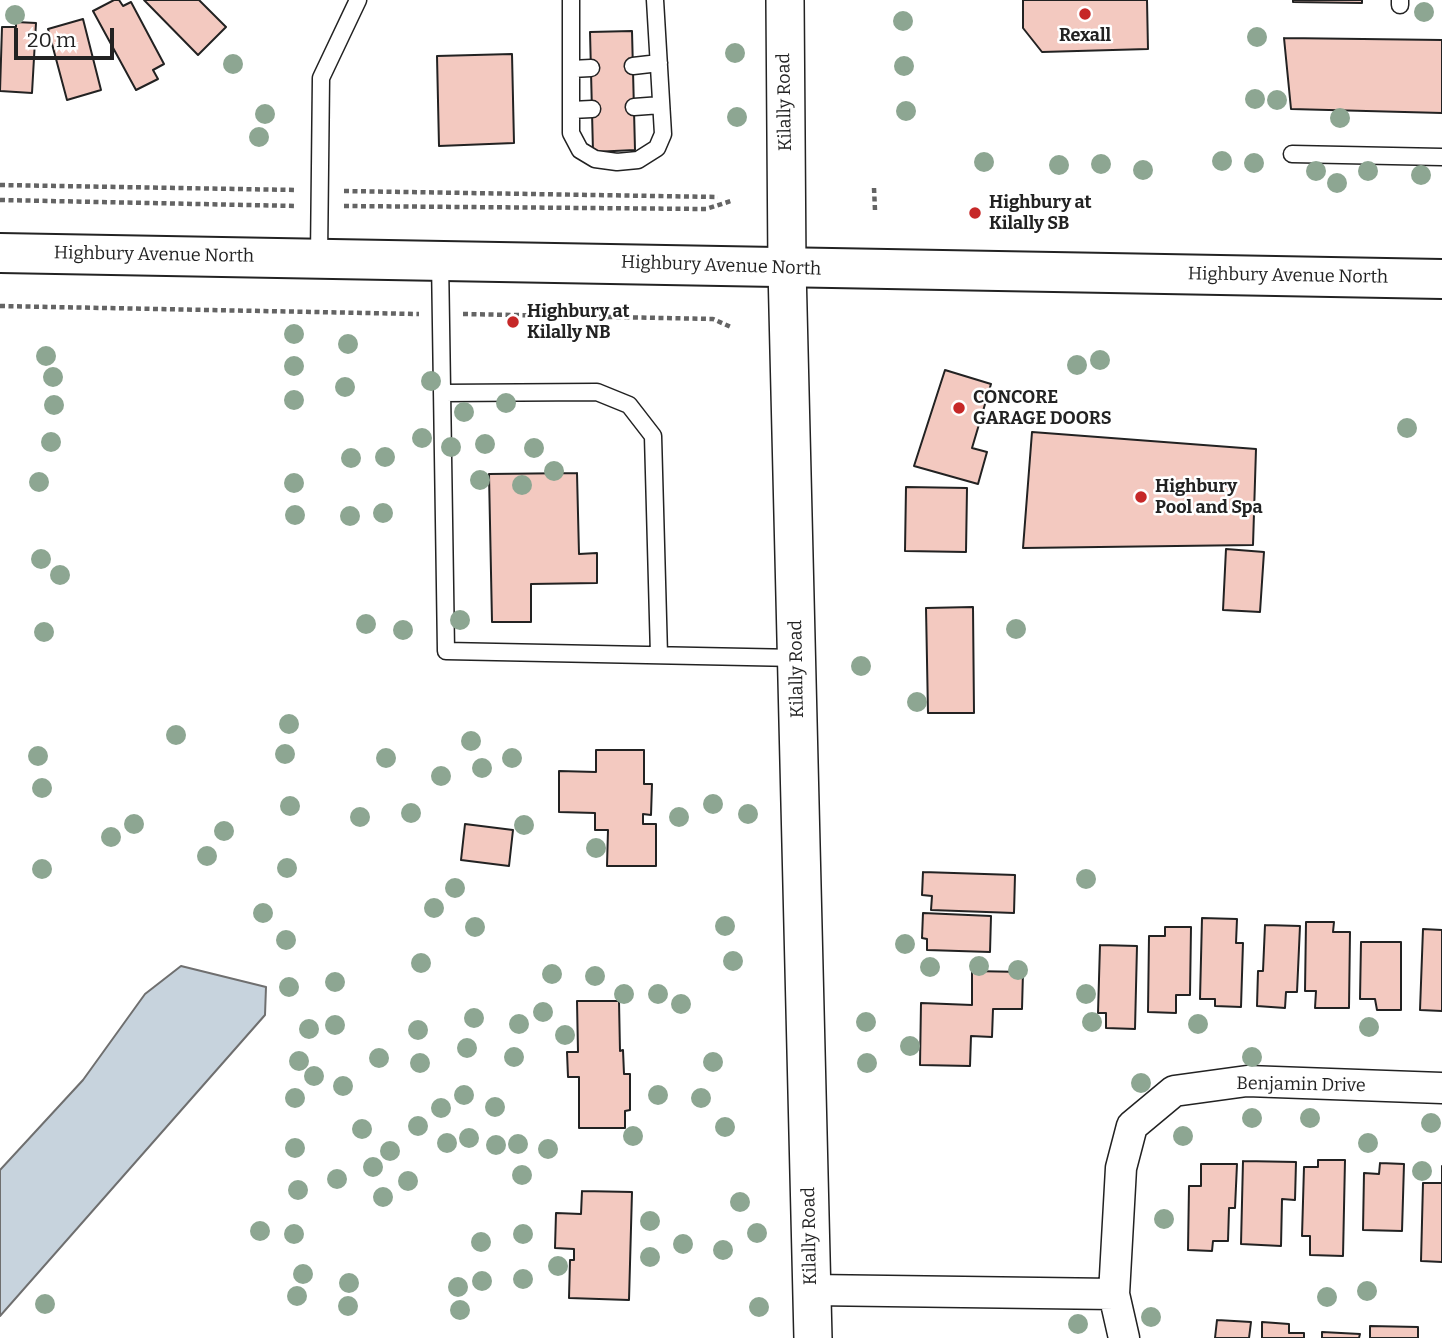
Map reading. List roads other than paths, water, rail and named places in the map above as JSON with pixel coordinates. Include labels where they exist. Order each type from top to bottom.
[{"type":"main road","name":"Highbury Avenue North","points":[[0,253],[735,264],[787,268],[1442,279]]},
{"type":"street","name":"Kilally Road","points":[[785,0],[787,268],[813,1338]]},
{"type":"street","name":"Benjamin Drive","points":[[1124,1338],[1114,1294],[1121,1168],[1132,1126],[1174,1091],[1247,1081],[1442,1088]]},
{"type":"street","points":[[812,1290],[1114,1294]]},
{"type":"lane","points":[[319,257],[322,198],[321,78],[358,0]]},
{"type":"lane","points":[[571,0],[571,134],[580,150],[595,159],[617,162],[638,160],[657,148],[663,135],[655,0]]},
{"type":"lane","points":[[633,66],[659,63]]},
{"type":"lane","points":[[571,69],[591,68]]},
{"type":"lane","points":[[634,107],[661,105]]},
{"type":"lane","points":[[571,110],[592,109]]},
{"type":"lane","points":[[1292,154],[1442,157]]},
{"type":"lane","points":[[440,259],[446,651],[797,658]]},
{"type":"lane","points":[[442,393],[597,392],[629,405],[653,436],[659,655]]},
{"type":"place","name":"Rexall","points":[[1085,14]]},
{"type":"place","name":"Highbury at Kilally SB","points":[[975,213]]},
{"type":"place","name":"Highbury at Kilally NB","points":[[513,322]]},
{"type":"place","name":"CONCORE GARAGE DOORS","points":[[959,408]]},
{"type":"place","name":"Highbury Pool and Spa","points":[[1141,497]]}]
